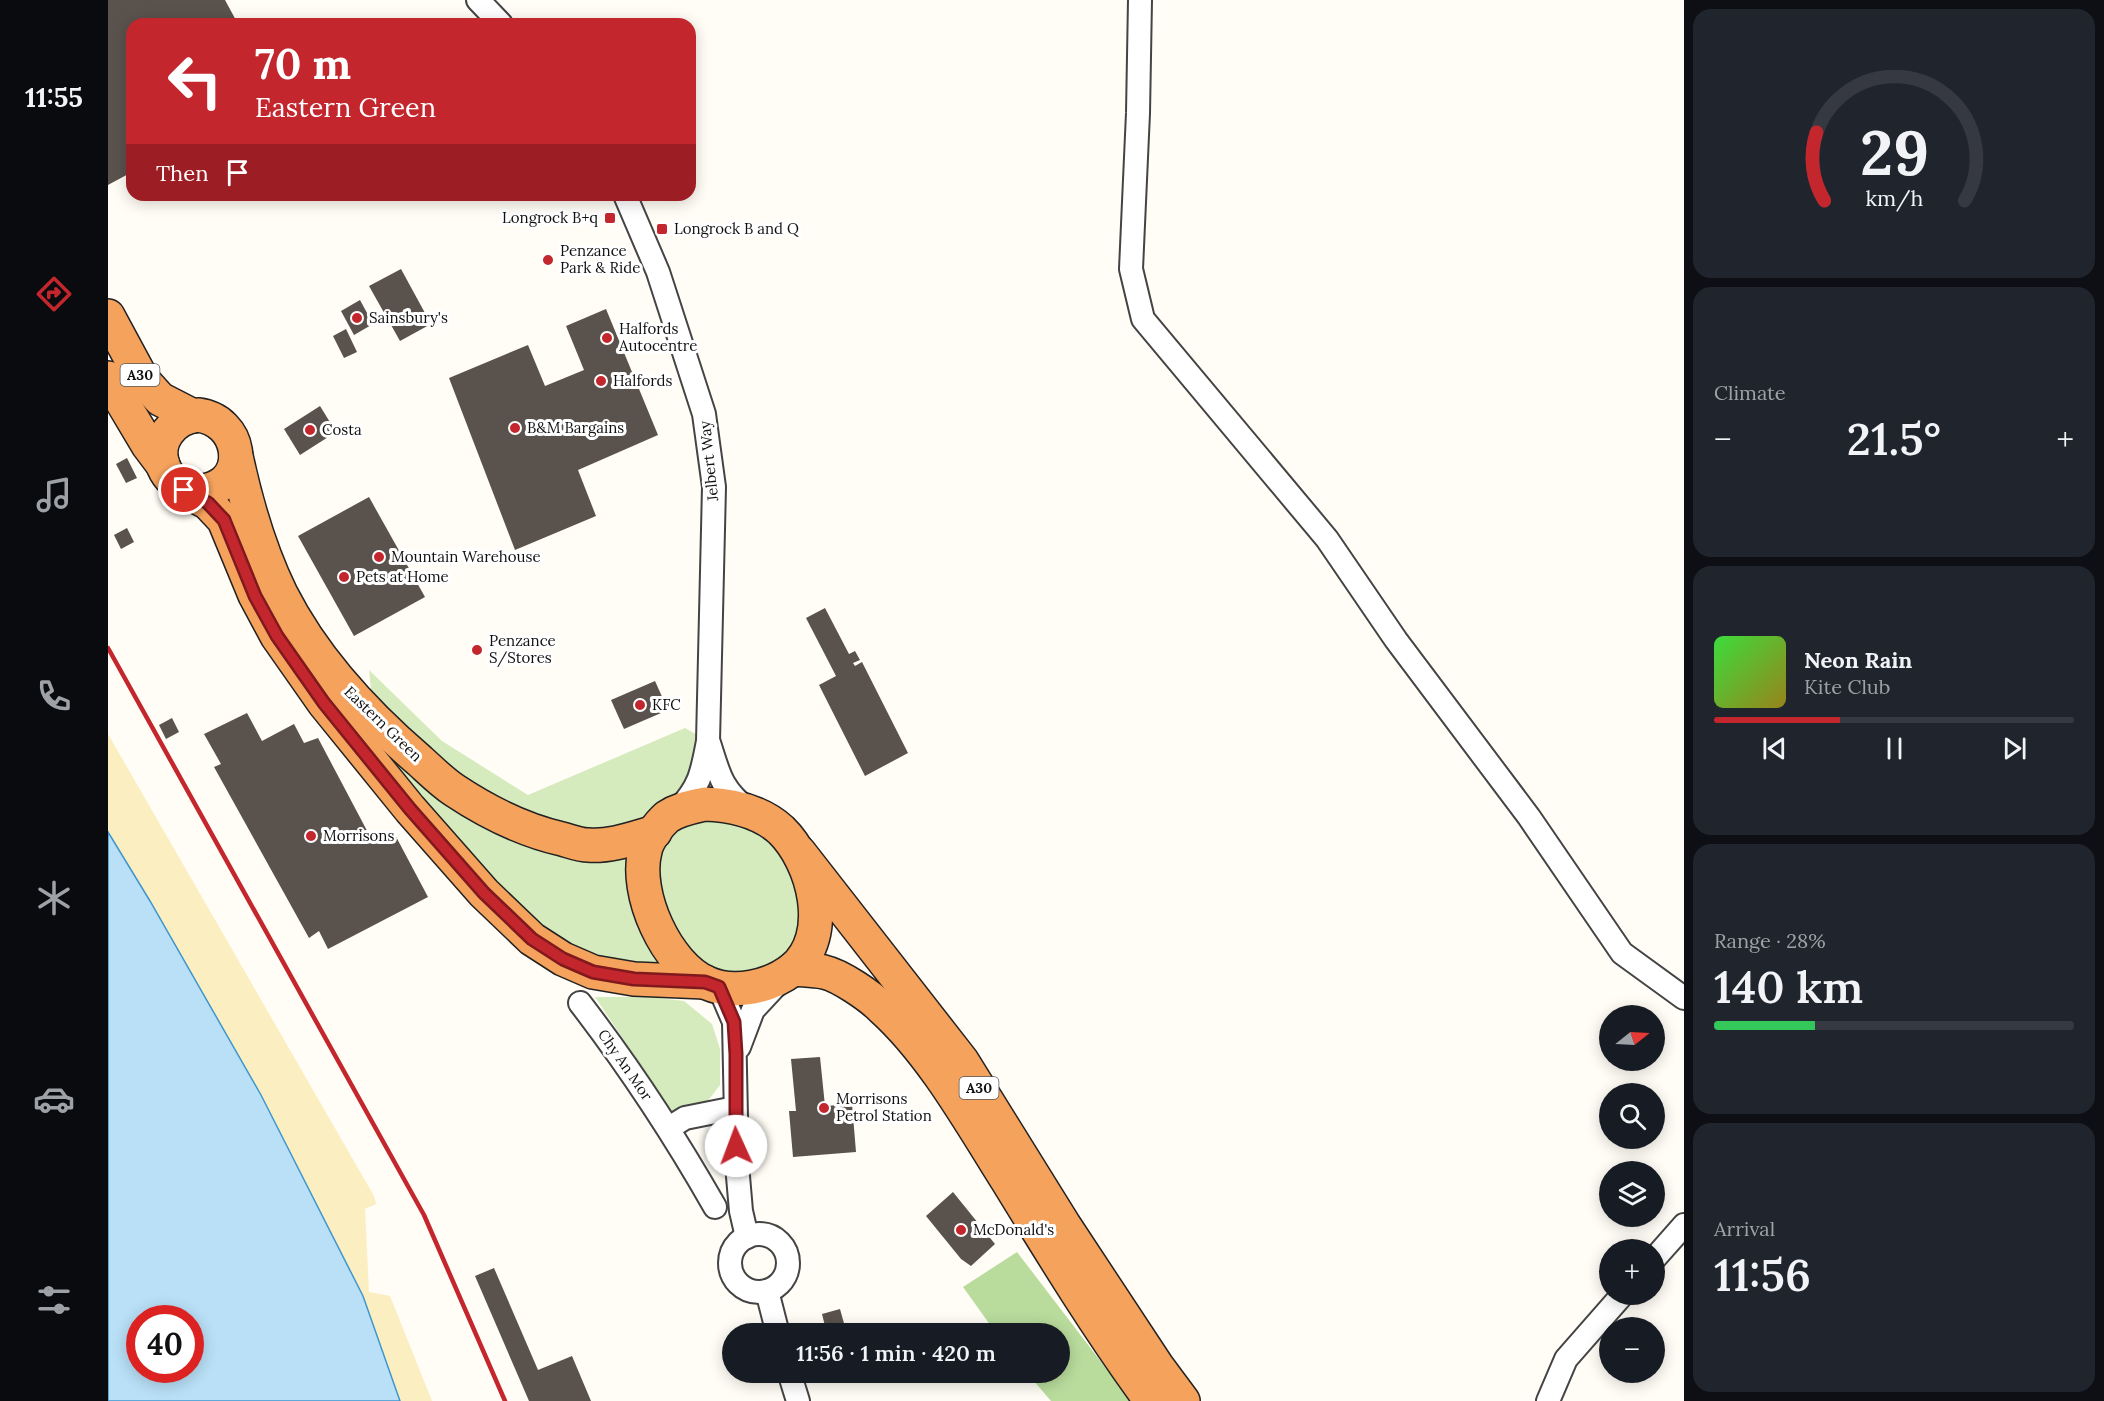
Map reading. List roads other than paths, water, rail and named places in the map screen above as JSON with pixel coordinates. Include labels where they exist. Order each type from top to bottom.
[{"type":"highway","name":"A30","points":[[108,316],[142,379],[160,399],[193,416]]},
{"type":"highway","name":"A30","points":[[108,378],[148,445],[163,465]]},
{"type":"highway","points":[[193,416],[215,419],[233,438],[236,456],[231,471],[218,486],[207,490],[184,490],[169,477],[163,465],[161,453],[168,431],[175,423],[193,416]]},
{"type":"highway","name":"Eastern Green","points":[[236,456],[264,554],[282,594],[303,631],[342,685],[400,745],[453,789],[503,819],[548,835],[588,845],[620,842],[666,821]]},
{"type":"highway","name":"Eastern Green","points":[[184,490],[208,503],[224,520],[255,596],[277,636],[324,703],[410,809],[484,893],[532,939],[563,959],[593,972],[634,979],[712,985]]},
{"type":"highway","points":[[705,804],[727,804],[748,810],[780,829],[799,852],[814,890],[815,918],[810,943],[802,962],[789,972],[762,985],[741,989],[712,985],[681,962],[660,935],[647,902],[642,872],[645,849],[666,821],[705,804]]},
{"type":"highway","name":"A30","points":[[799,852],[962,1061],[1064,1225],[1157,1366],[1183,1401]]},
{"type":"highway","name":"A30","points":[[789,972],[826,973],[849,984],[882,1007],[915,1045],[956,1098],[1043,1239],[1150,1401]]},
{"type":"street","points":[[478,0],[495,18]]},
{"type":"street","points":[[1140,0],[1131,269],[1143,320],[1327,539],[1396,640],[1529,817],[1623,953],[1684,998]]},
{"type":"street","name":"Jelbert Way","points":[[628,201],[658,272],[704,414],[714,487],[708,741],[702,775],[692,795],[666,821]]},
{"type":"street","name":"Jelbert Way","points":[[708,741],[721,781],[733,798],[748,810]]},
{"type":"street","points":[[736,1054],[753,1010],[789,972]]},
{"type":"street","points":[[712,985],[734,1022],[735,1108],[740,1200],[747,1237]]},
{"type":"street","name":"Chy An Mor","points":[[580,1003],[621,1056],[669,1128],[715,1207]]},
{"type":"street","points":[[669,1128],[685,1119],[735,1108]]},
{"type":"street","points":[[1665,1246],[1684,1225]]},
{"type":"street","points":[[757,1234],[776,1240],[783,1247],[787,1257],[787,1265],[781,1281],[767,1291],[758,1292],[741,1286],[731,1271],[730,1258],[736,1245],[747,1237],[757,1234]]},
{"type":"street","points":[[767,1291],[775,1323]]},
{"type":"street","points":[[1548,1401],[1566,1359],[1613,1305]]},
{"type":"street","points":[[792,1383],[798,1401]]},
{"type":"water","points":[[108,832],[261,1095],[363,1296],[400,1401],[108,1401]]},
{"type":"railway","points":[[108,648],[424,1215],[505,1401]]},
{"type":"place","name":"Longrock B+q","points":[[610,218]]},
{"type":"place","name":"Longrock B and Q","points":[[662,229]]},
{"type":"place","name":"Penzance Park & Ride","points":[[548,260]]},
{"type":"place","name":"Sainsbury's","points":[[357,318]]},
{"type":"place","name":"Halfords Autocentre","points":[[607,338]]},
{"type":"place","name":"Halfords","points":[[601,381]]},
{"type":"place","name":"B&M Bargains","points":[[515,428]]},
{"type":"place","name":"Costa","points":[[310,430]]},
{"type":"place","name":"Mountain Warehouse","points":[[379,557]]},
{"type":"place","name":"Pets at Home","points":[[344,577]]},
{"type":"place","name":"Penzance S/Stores","points":[[477,650]]},
{"type":"place","name":"KFC","points":[[640,705]]},
{"type":"place","name":"Morrisons","points":[[311,836]]},
{"type":"place","name":"Morrisons Petrol Station","points":[[824,1108]]},
{"type":"place","name":"McDonald's","points":[[961,1230]]}]
